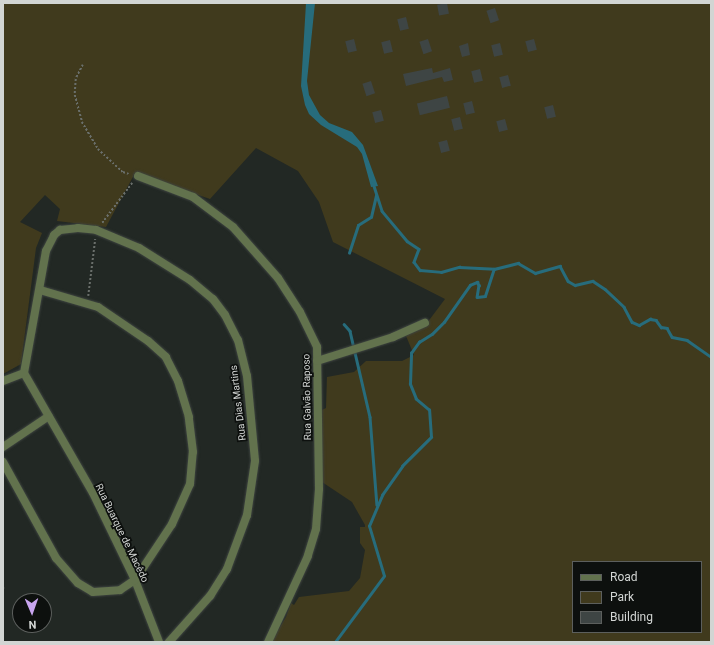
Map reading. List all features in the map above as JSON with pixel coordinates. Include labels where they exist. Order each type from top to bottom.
[{"type":"street","name":"Rua Galvão Raposo","points":[[138,176],[193,197],[233,227],[278,278],[300,312],[317,347],[319,489],[316,529],[305,562],[268,642]]},
{"type":"street","name":"Rua Dias Martins","points":[[24,373],[46,251],[54,234],[68,228],[96,230],[164,262],[213,299],[238,340],[247,376],[254,461],[247,515],[230,562],[210,596],[169,642]]},
{"type":"street","points":[[3,462],[56,558],[86,590],[102,593],[120,590],[135,580],[172,524],[186,498],[193,469],[189,417],[178,381],[166,357],[124,324],[87,303],[40,290]]},
{"type":"street","points":[[317,362],[355,350],[425,323]]},
{"type":"street","points":[[3,381],[24,373]]},
{"type":"street","name":"Rua Buarque de Macêdo","points":[[24,373],[93,493],[135,580],[159,642]]},
{"type":"street","points":[[3,447],[49,416]]},
{"type":"path","points":[[83,64],[76,79],[75,95],[82,122],[98,149],[123,172],[138,176],[96,230],[87,303]]},
{"type":"green space","points":[[3,3],[711,3],[711,642],[271,642],[286,617],[291,603],[294,605],[299,597],[349,591],[360,578],[365,550],[360,543],[360,527],[365,527],[365,525],[352,502],[322,482],[322,410],[326,408],[327,377],[354,372],[366,361],[402,361],[414,355],[406,336],[424,327],[445,299],[333,242],[319,202],[298,171],[256,148],[210,199],[135,173],[106,227],[57,221],[60,209],[45,195],[20,222],[42,233],[36,248],[21,364],[3,374]]},
{"type":"water","points":[[306,3],[315,3],[307,81],[309,95],[320,115],[329,123],[352,132],[363,145],[378,186],[371,187],[362,154],[357,147],[321,125],[309,114],[305,105],[301,86]]},
{"type":"building","points":[[447,3],[449,14],[439,16],[437,5]]},
{"type":"building","points":[[495,8],[499,20],[490,23],[486,11]]},
{"type":"building","points":[[406,17],[409,29],[400,31],[397,19]]},
{"type":"building","points":[[354,39],[357,51],[348,53],[345,41]]},
{"type":"building","points":[[428,39],[432,51],[423,54],[419,42]]},
{"type":"building","points":[[534,39],[537,50],[528,52],[525,41]]},
{"type":"building","points":[[390,40],[393,52],[384,54],[381,42]]},
{"type":"building","points":[[468,43],[470,55],[462,57],[459,46]]},
{"type":"building","points":[[500,43],[503,55],[494,57],[491,45]]},
{"type":"building","points":[[432,68],[433,73],[450,68],[453,80],[444,82],[442,77],[406,86],[403,74]]},
{"type":"building","points":[[480,69],[483,81],[474,83],[471,71]]},
{"type":"building","points":[[508,75],[511,86],[502,88],[499,77]]},
{"type":"building","points":[[371,81],[375,93],[366,96],[362,84]]},
{"type":"building","points":[[447,96],[450,108],[420,115],[417,103]]},
{"type":"building","points":[[472,101],[475,113],[466,115],[463,103]]},
{"type":"building","points":[[553,105],[556,117],[547,119],[544,107]]},
{"type":"building","points":[[381,110],[384,121],[375,123],[372,112]]},
{"type":"building","points":[[460,117],[463,129],[454,131],[451,119]]},
{"type":"building","points":[[505,119],[508,130],[499,132],[496,121]]},
{"type":"building","points":[[447,140],[450,151],[441,153],[438,142]]},
{"type":"waterway","points":[[373,183],[382,211],[407,241],[419,249],[414,262],[420,270],[441,272],[459,267],[494,269],[518,263],[535,273],[560,266],[568,281],[575,285],[593,281],[605,289],[624,307],[632,322],[639,325],[650,319],[656,320],[661,327],[667,328],[672,337],[687,340],[711,357]]},
{"type":"waterway","points":[[349,253],[358,225],[371,217],[376,196]]},
{"type":"waterway","points":[[335,642],[384,576],[369,526],[382,495],[402,466],[431,437],[429,410],[416,399],[410,384],[411,353],[419,342],[432,334],[444,322],[470,285],[477,282],[479,285],[477,297],[485,296],[494,269]]},
{"type":"waterway","points":[[344,324],[350,331],[370,417],[377,505]]}]
